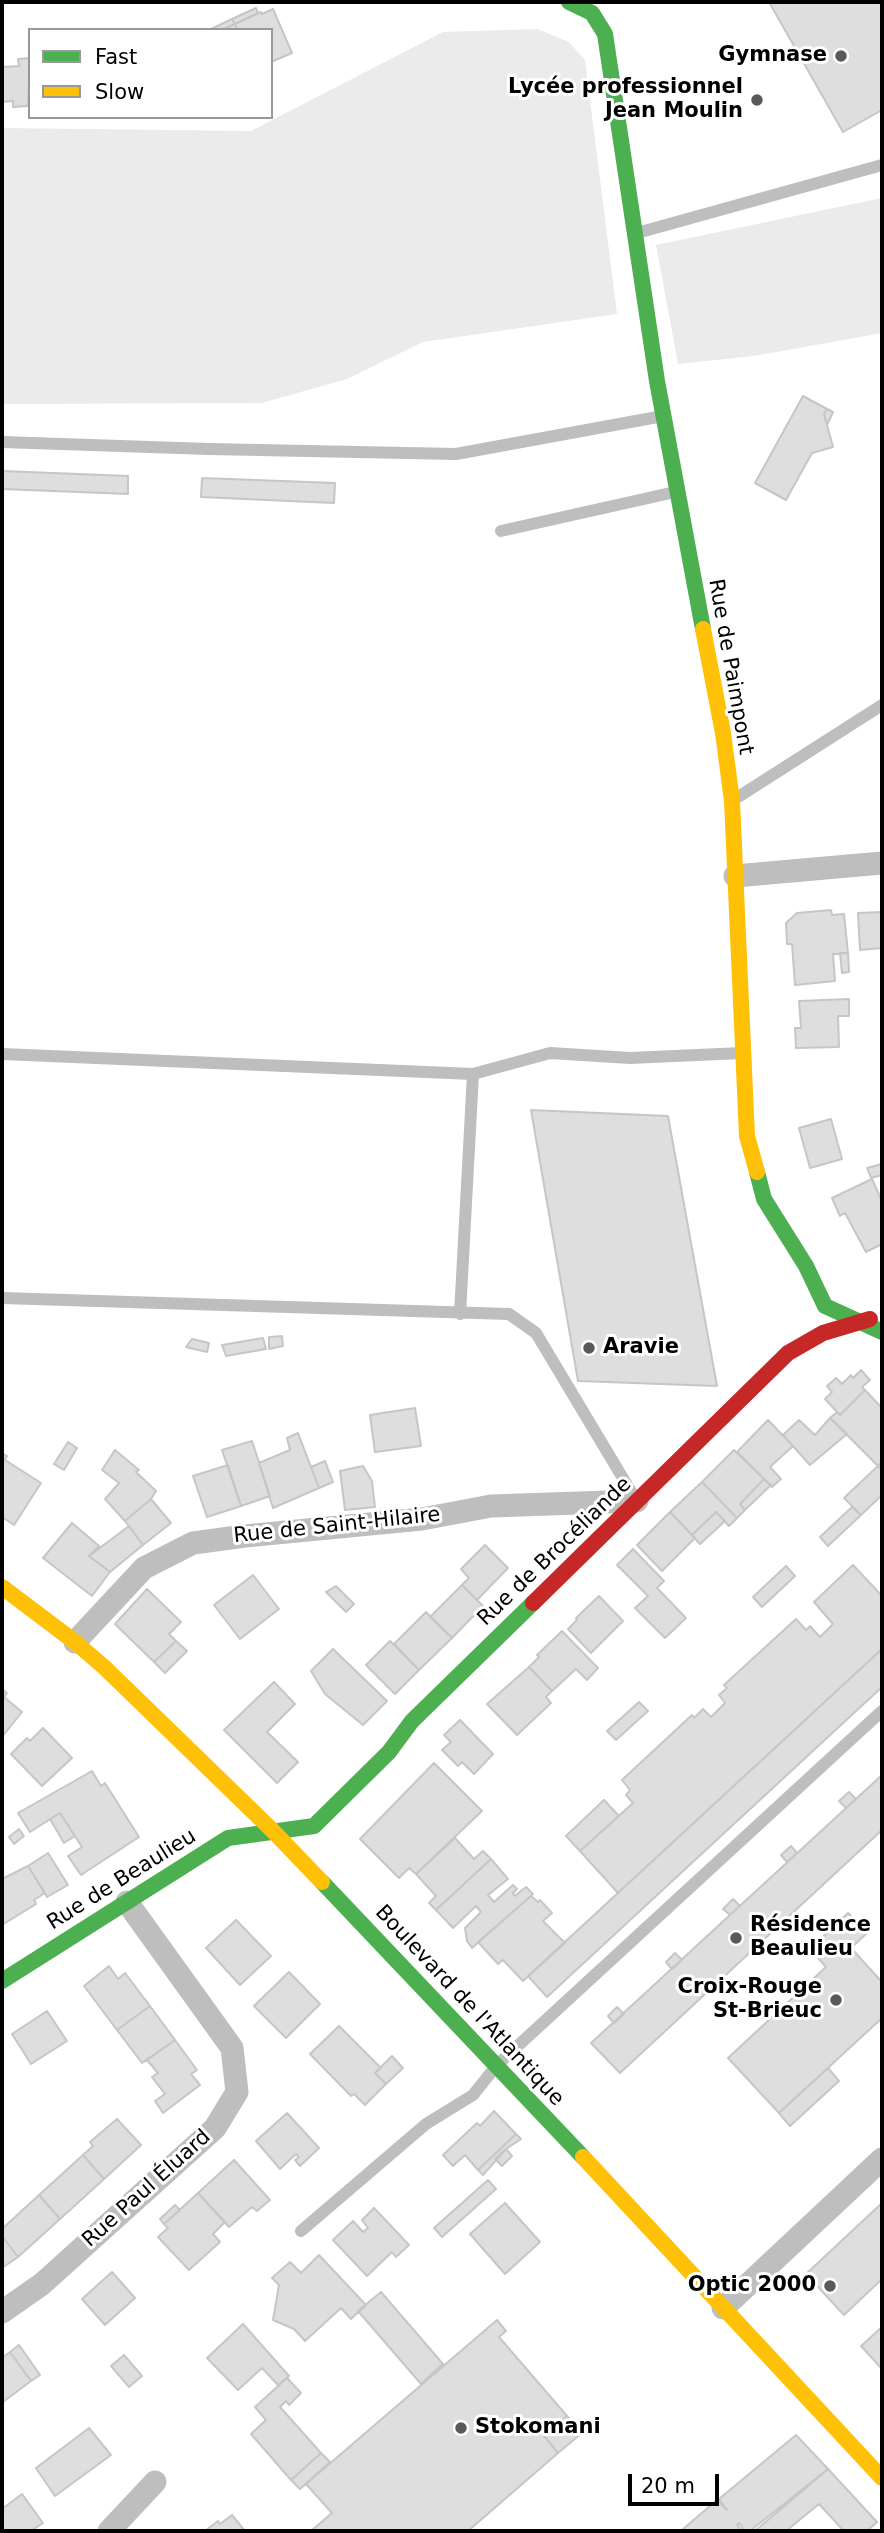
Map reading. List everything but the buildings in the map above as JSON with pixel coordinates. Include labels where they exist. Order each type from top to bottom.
[{"type":"street","name":"Rue de Paimpont","points":[[569,2],[592,13],[605,34],[663,416],[723,733],[732,801],[747,1136],[764,1199],[806,1266],[825,1306],[882,1332]]},
{"type":"street","points":[[735,876],[882,863]]},
{"type":"street","name":"Rue de Brocéliande","points":[[272,1830],[314,1826],[389,1752],[412,1721],[788,1353],[823,1333],[882,1316]]},
{"type":"street","name":"Rue de Saint-Hilaire","points":[[75,1642],[144,1569],[193,1543],[422,1519],[491,1506],[637,1501]]},
{"type":"street","name":"Boulevard de l'Atlantique","points":[[2,1587],[75,1642],[272,1830],[498,2065],[882,2477]]},
{"type":"street","name":"Rue de Beaulieu","points":[[2,1981],[228,1838],[272,1830]]},
{"type":"street","name":"Rue Paul Éluard","points":[[2,2312],[42,2284],[215,2128],[237,2092],[232,2048],[127,1902]]},
{"type":"street","points":[[723,2308],[882,2159]]},
{"type":"street","points":[[109,2531],[155,2482]]},
{"type":"lane","points":[[634,234],[882,165]]},
{"type":"lane","points":[[2,442],[456,454],[663,416]]},
{"type":"lane","points":[[501,531],[676,492]]},
{"type":"lane","points":[[732,801],[882,705]]},
{"type":"lane","points":[[2,1054],[473,1074],[550,1054],[630,1058],[742,1053]]},
{"type":"lane","points":[[460,1314],[473,1074]]},
{"type":"lane","points":[[2,1298],[509,1314],[536,1333],[637,1501]]},
{"type":"lane","points":[[301,2231],[426,2124],[473,2095],[498,2065],[882,1711]]},
{"type":"shaded area","points":[[537,29],[569,42],[585,60],[617,314],[423,342],[347,379],[262,403],[2,404],[2,128],[251,131],[443,32]]},
{"type":"shaded area","points":[[882,198],[882,333],[754,356],[678,364],[656,245]]},
{"type":"traffic: fast","points":[[569,2],[592,13],[605,34],[657,381],[703,629]]},
{"type":"traffic: fast","points":[[757,1172],[764,1199],[806,1266],[825,1306],[882,1332]]},
{"type":"traffic: fast","points":[[2,1981],[228,1838],[314,1826],[389,1752],[412,1721],[533,1603]]},
{"type":"traffic: fast","points":[[322,1882],[583,2157]]},
{"type":"traffic: slow","points":[[703,629],[723,733],[732,801],[747,1136],[757,1172]]},
{"type":"traffic: slow","points":[[2,1587],[104,1667],[322,1882]]},
{"type":"traffic: slow","points":[[583,2157],[882,2478]]},
{"type":"traffic: jam","points":[[533,1603],[788,1353],[823,1333],[870,1319]]},
{"type":"place","name":"Gymnase","points":[[841,56]]},
{"type":"place","name":"Lycée professionnel Jean Moulin","points":[[757,100]]},
{"type":"place","name":"Aravie","points":[[589,1348]]},
{"type":"place","name":"Résidence Beaulieu","points":[[736,1938]]},
{"type":"place","name":"Croix-Rouge St-Brieuc","points":[[836,2000]]},
{"type":"place","name":"Optic 2000","points":[[830,2286]]},
{"type":"place","name":"Stokomani","points":[[461,2428]]}]
